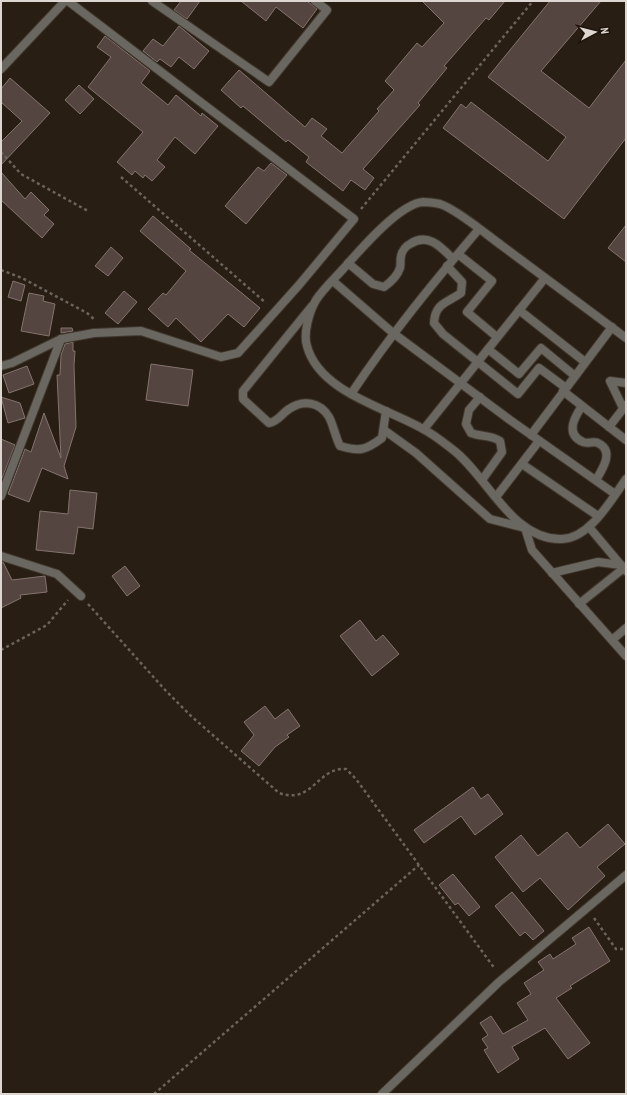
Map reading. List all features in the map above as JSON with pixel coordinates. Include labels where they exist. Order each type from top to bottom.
[{"type":"street","points":[[1,69],[64,1]]},
{"type":"street","points":[[1,366],[12,363],[61,339],[76,335],[109,332],[141,331],[221,357],[238,353],[354,219],[68,1]]},
{"type":"street","points":[[152,1],[269,82],[327,10],[315,1]]},
{"type":"street","points":[[386,410],[382,438],[370,447],[356,450],[340,446],[334,434],[330,418],[323,408],[312,403],[301,402],[289,409],[275,422],[269,423],[243,399],[243,391],[316,301],[368,241],[401,211],[422,202],[441,204],[478,229],[626,338]]},
{"type":"street","points":[[352,394],[393,333],[478,229]]},
{"type":"street","points":[[348,263],[373,284],[384,287],[394,280],[400,269],[401,256],[406,246],[415,240],[427,239],[436,243],[492,281],[467,312],[497,337]]},
{"type":"street","points":[[447,266],[462,282],[461,293],[442,303],[434,313],[434,322],[443,334],[518,394],[539,368],[582,406],[626,440]]},
{"type":"street","points":[[424,429],[460,382],[545,278]]},
{"type":"street","points":[[333,281],[393,333],[539,441],[615,494]]},
{"type":"street","points":[[316,301],[307,327],[306,345],[316,367],[331,381],[352,394],[424,429],[454,450],[525,528],[532,550],[626,656]]},
{"type":"street","points":[[519,310],[585,362]]},
{"type":"street","points":[[531,435],[612,327]]},
{"type":"street","points":[[1,496],[61,339]]},
{"type":"street","points":[[488,349],[519,374],[541,348],[575,376]]},
{"type":"street","points":[[609,427],[624,406],[610,381],[626,383]]},
{"type":"street","points":[[480,397],[469,410],[466,424],[471,433],[481,436],[493,436],[500,441],[502,452],[482,480]]},
{"type":"street","points":[[582,406],[573,423],[572,428],[575,436],[584,442],[598,442],[603,447],[607,456],[605,465],[596,480]]},
{"type":"street","points":[[384,430],[416,452],[490,519],[525,528],[544,538],[563,539],[578,535],[589,527],[626,479]]},
{"type":"street","points":[[496,497],[539,441]]},
{"type":"street","points":[[522,464],[598,516]]},
{"type":"street","points":[[589,527],[624,568]]},
{"type":"street","points":[[1,556],[56,574],[81,596]]},
{"type":"street","points":[[552,573],[598,562],[624,568]]},
{"type":"street","points":[[579,604],[624,568]]},
{"type":"street","points":[[612,640],[626,628]]},
{"type":"street","points":[[382,1094],[502,979],[626,875]]},
{"type":"path","points":[[354,219],[533,1]]},
{"type":"path","points":[[1,152],[21,174],[88,211]]},
{"type":"path","points":[[121,177],[275,311]]},
{"type":"path","points":[[1,270],[22,278],[87,313],[109,332]]},
{"type":"path","points":[[1,650],[47,625],[57,614],[64,602],[72,597],[81,596],[166,691],[191,716],[279,793],[289,797],[298,796],[328,774],[339,768],[346,769],[356,779],[502,979]]},
{"type":"path","points":[[154,1094],[419,865]]},
{"type":"path","points":[[587,908],[616,949],[626,950]]},
{"type":"building","points":[[181,1],[200,1],[187,19],[174,10]]},
{"type":"building","points":[[241,1],[307,1],[317,9],[303,28],[276,7],[266,21]]},
{"type":"building","points":[[422,1],[505,1],[489,20],[486,18],[444,66],[447,68],[418,103],[420,105],[363,169],[374,178],[365,190],[351,180],[343,191],[306,162],[309,157],[288,140],[286,142],[243,106],[241,108],[221,90],[239,70],[305,127],[312,118],[327,129],[321,136],[342,153],[379,111],[377,109],[394,90],[385,81],[417,43],[422,47],[444,23]]},
{"type":"building","points":[[550,1],[601,1],[541,71],[589,108],[626,60],[626,138],[564,219],[443,128],[461,104],[466,108],[471,102],[548,161],[566,137],[488,77]]},
{"type":"building","points":[[179,26],[209,51],[194,69],[179,57],[171,67],[160,59],[157,62],[143,51],[153,39],[163,46]]},
{"type":"building","points":[[105,36],[150,71],[141,83],[168,105],[176,95],[201,116],[202,113],[218,126],[195,154],[175,137],[157,160],[165,167],[152,181],[145,175],[143,178],[135,171],[132,175],[117,162],[143,132],[88,87],[111,57],[97,47]]},
{"type":"building","points":[[10,78],[50,113],[1,165],[1,142],[22,121],[1,102],[1,89]]},
{"type":"building","points":[[79,85],[94,99],[80,114],[65,100]]},
{"type":"building","points":[[271,163],[287,175],[246,224],[225,206],[258,167],[264,171]]},
{"type":"building","points":[[1,172],[25,199],[31,192],[49,210],[44,215],[54,224],[42,238],[1,200]]},
{"type":"building","points":[[153,216],[191,249],[189,250],[260,308],[244,327],[228,314],[201,342],[176,318],[168,327],[148,309],[163,293],[166,295],[186,271],[140,231]]},
{"type":"building","points":[[626,225],[626,262],[608,248]]},
{"type":"building","points":[[111,247],[123,258],[108,276],[95,266]]},
{"type":"building","points":[[13,281],[25,285],[21,301],[8,297]]},
{"type":"building","points":[[124,291],[137,302],[118,324],[105,313]]},
{"type":"building","points":[[29,293],[44,296],[43,301],[55,304],[49,336],[21,331]]},
{"type":"building","points":[[61,328],[72,328],[73,331],[61,333]]},
{"type":"building","points":[[73,342],[73,351],[75,351],[76,427],[64,466],[68,479],[42,468],[29,502],[8,494],[25,449],[31,452],[44,413],[61,458],[57,375],[60,375],[61,355],[65,344]]},
{"type":"building","points":[[151,364],[193,370],[188,406],[146,400]]},
{"type":"building","points":[[27,366],[34,384],[9,393],[3,375]]},
{"type":"building","points":[[1,397],[20,403],[25,418],[8,423]]},
{"type":"building","points":[[1,439],[15,445],[1,481]]},
{"type":"building","points":[[70,490],[97,493],[93,529],[78,527],[74,554],[36,550],[40,511],[68,514]]},
{"type":"building","points":[[1,562],[3,562],[12,580],[45,576],[47,592],[20,595],[21,598],[1,608]]},
{"type":"building","points":[[125,566],[140,586],[127,596],[112,576]]},
{"type":"building","points":[[360,620],[376,641],[383,635],[399,654],[372,676],[340,636]]},
{"type":"building","points":[[265,706],[275,719],[288,709],[300,726],[287,735],[289,737],[275,747],[259,766],[241,751],[254,735],[244,722]]},
{"type":"building","points":[[473,787],[481,799],[488,794],[503,814],[475,835],[461,816],[424,843],[414,830]]},
{"type":"building","points":[[608,824],[625,844],[597,867],[605,876],[568,910],[540,878],[523,892],[495,857],[521,835],[538,856],[567,832],[580,848]]},
{"type":"building","points":[[453,874],[480,907],[469,916],[458,903],[455,905],[439,885]]},
{"type":"building","points":[[512,892],[544,931],[533,940],[525,932],[520,936],[495,906]]},
{"type":"building","points":[[589,927],[610,961],[570,986],[572,988],[556,998],[590,1043],[568,1059],[545,1028],[512,1047],[519,1059],[498,1073],[484,1050],[488,1048],[482,1039],[488,1035],[480,1023],[491,1016],[503,1034],[528,1020],[517,1003],[531,994],[524,983],[544,970],[538,962],[550,954],[553,959],[576,944],[572,938]]}]
